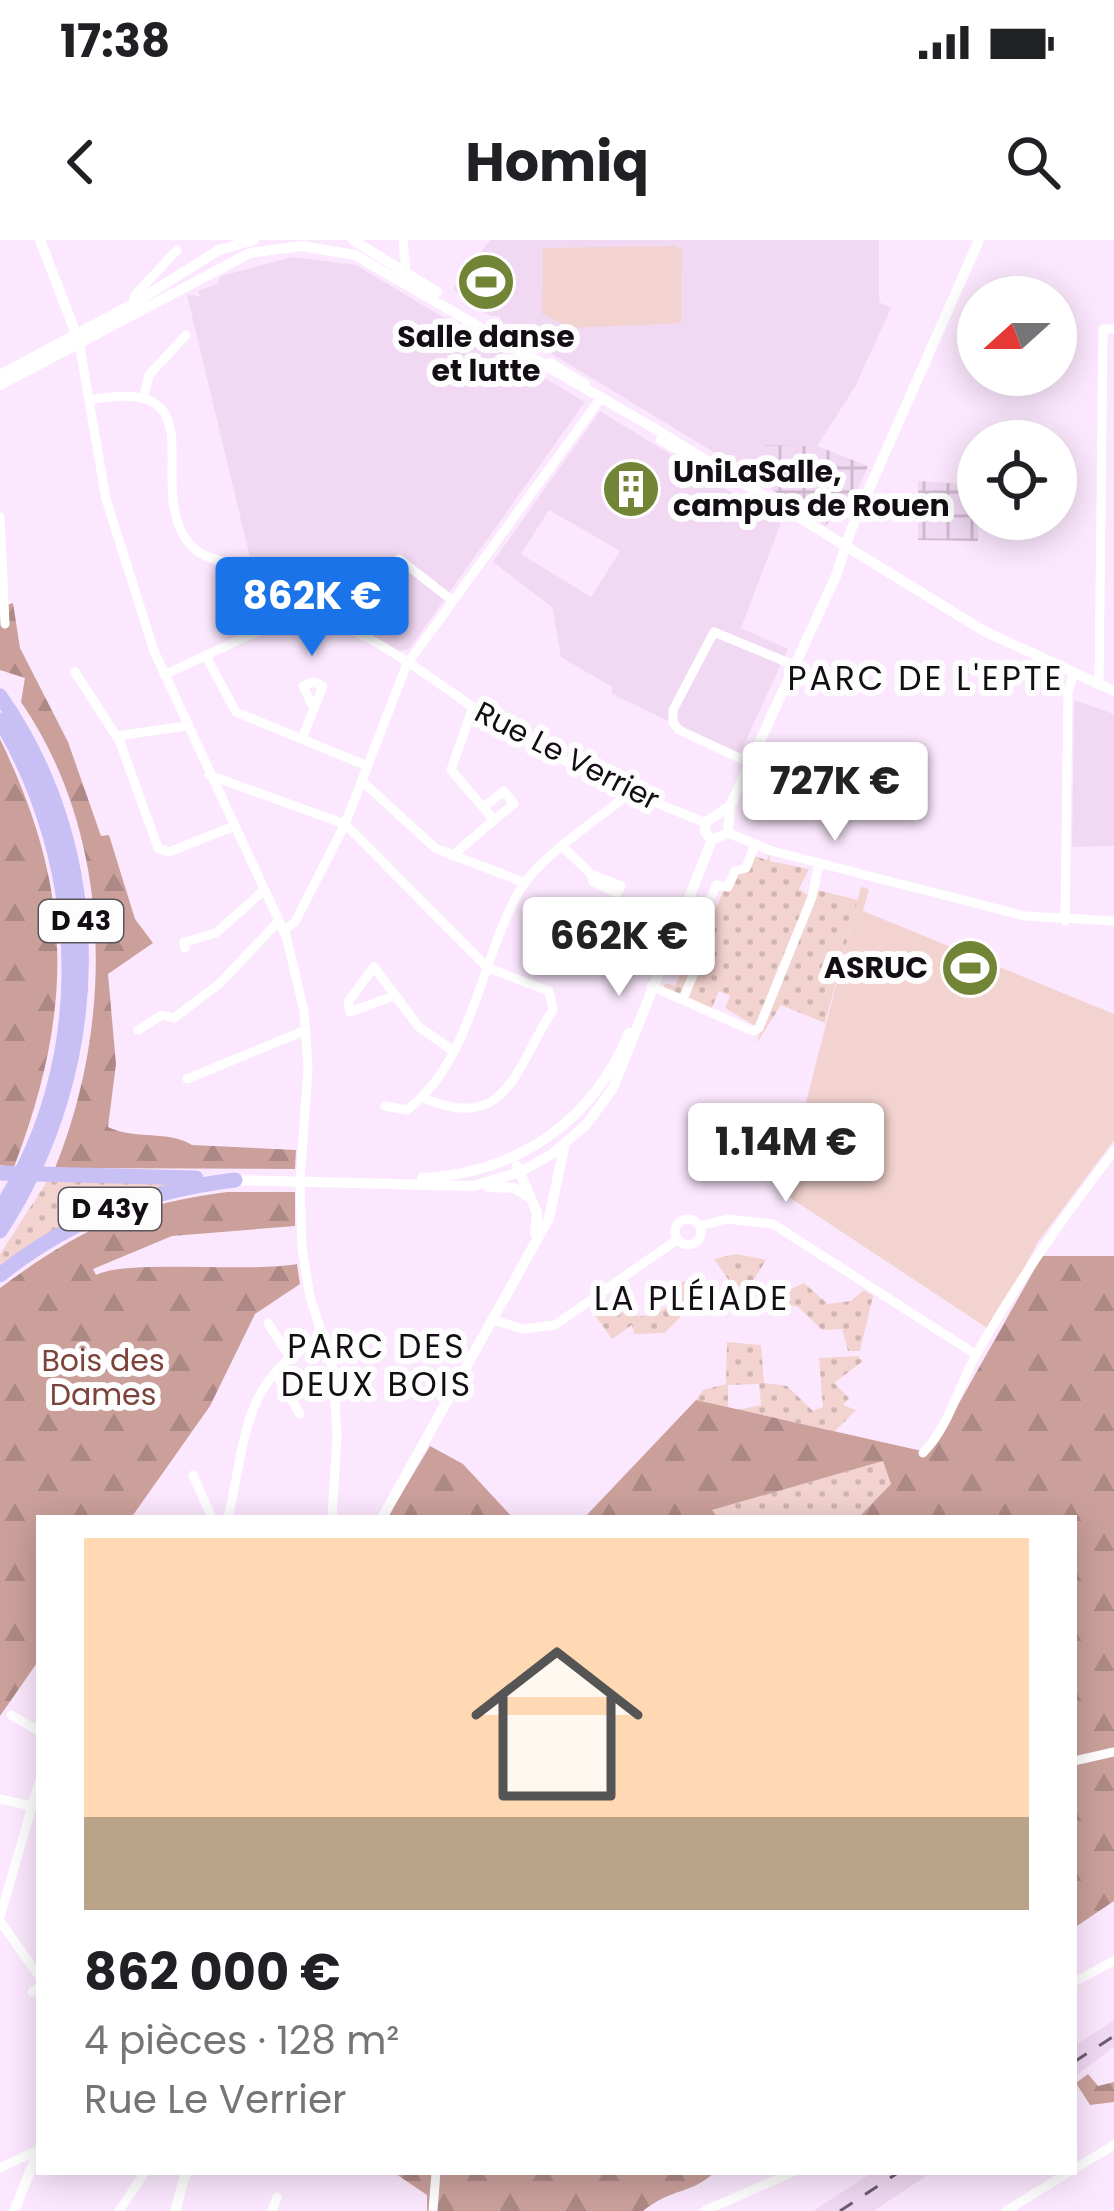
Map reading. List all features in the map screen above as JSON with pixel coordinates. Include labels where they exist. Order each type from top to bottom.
[{"type":"highway","name":"D 43","points":[[0,696],[57,808],[80,915],[79,1023],[68,1080],[0,1231]]},
{"type":"highway","name":"D 43","points":[[0,720],[45,812],[62,877],[70,949],[67,1019],[35,1155]]},
{"type":"highway","points":[[0,1173],[235,1180]]},
{"type":"highway","name":"D 43y","points":[[0,1275],[46,1240],[94,1215],[175,1189],[235,1180]]},
{"type":"highway","name":"D 43","points":[[0,1209],[16,1195]]},
{"type":"street","points":[[40,240],[78,339],[106,499],[164,676],[280,927],[306,1030],[301,1218],[305,1274],[333,1369],[337,1419],[332,1515]]},
{"type":"street","points":[[353,240],[601,398]]},
{"type":"street","points":[[353,1181],[455,1174],[514,1158],[573,1120],[609,1079],[654,987],[712,840],[724,824],[979,240]]},
{"type":"street","points":[[381,257],[403,242],[406,273]]},
{"type":"street","points":[[0,375],[78,339],[197,270],[259,243],[320,248],[368,260],[984,631],[1114,691]]},
{"type":"street","points":[[133,304],[135,295],[177,250]]},
{"type":"street","points":[[0,385],[197,270]]},
{"type":"street","points":[[1099,686],[1108,523],[1103,329],[1114,329]]},
{"type":"street","points":[[144,396],[149,375],[186,335]]},
{"type":"street","points":[[90,400],[144,396],[160,410],[171,435],[174,511],[185,537],[205,557],[243,569],[285,613],[164,676]]},
{"type":"street","points":[[139,1030],[155,1017],[174,1018],[193,1006],[280,927],[295,922],[345,824],[407,664],[601,398]]},
{"type":"street","points":[[0,517],[5,624]]},
{"type":"street","points":[[399,559],[453,601]]},
{"type":"street","name":"Rue Le Verrier","points":[[285,613],[346,629],[473,707],[631,792],[706,823]]},
{"type":"street","points":[[750,763],[680,730],[673,710],[714,632],[794,665]]},
{"type":"street","points":[[206,656],[235,711],[368,766]]},
{"type":"street","points":[[75,672],[117,736],[158,848],[169,851],[232,827]]},
{"type":"street","points":[[1065,921],[1067,694],[1073,674]]},
{"type":"street","points":[[473,707],[451,770],[494,820]]},
{"type":"street","points":[[302,738],[314,709]]},
{"type":"street","points":[[117,736],[186,726]]},
{"type":"street","points":[[208,775],[345,824],[488,968],[549,991],[553,1010],[511,1087],[493,1100],[460,1110],[424,1098]]},
{"type":"street","points":[[362,781],[435,848],[525,883]]},
{"type":"street","points":[[452,856],[514,804],[504,791],[484,807]]},
{"type":"street","points":[[386,1106],[407,1110],[424,1098],[453,1051],[525,883],[631,792]]},
{"type":"street","points":[[712,840],[706,823],[724,824],[755,844],[1025,916],[1114,921]]},
{"type":"street","points":[[701,922],[716,885],[728,887],[735,871],[746,868],[755,844]]},
{"type":"street","points":[[564,848],[590,874]]},
{"type":"street","points":[[654,987],[753,1030],[759,1028],[812,897],[819,863]]},
{"type":"street","points":[[185,948],[184,942],[216,933],[262,892]]},
{"type":"street","points":[[683,1000],[696,968],[684,963],[696,934]]},
{"type":"street","points":[[394,996],[350,1012],[347,1002],[374,967],[429,1037],[453,1051]]},
{"type":"street","name":"D 43y","points":[[235,1180],[473,1186],[520,1172],[565,1144],[597,1113],[618,1078],[654,987]]},
{"type":"street","points":[[187,1079],[306,1030]]},
{"type":"street","points":[[384,1515],[550,1215],[565,1144]]},
{"type":"street","points":[[530,1149],[554,1196]]},
{"type":"street","points":[[922,1453],[941,1432],[975,1354],[1042,1245],[1114,1151]]},
{"type":"street","points":[[514,1158],[538,1219],[533,1243]]},
{"type":"street","points":[[473,1186],[514,1188],[533,1201]]},
{"type":"street","points":[[493,1320],[523,1329],[562,1322],[678,1239],[682,1221],[700,1226],[728,1219],[773,1224],[975,1354]]},
{"type":"street","points":[[678,1239],[694,1244],[700,1226]]},
{"type":"street","points":[[268,1323],[290,1356]]},
{"type":"street","points":[[229,1515],[245,1426],[274,1373],[290,1356],[323,1338]]},
{"type":"street","points":[[274,1373],[300,1414]]},
{"type":"street","points":[[193,1475],[211,1515]]},
{"type":"street","points":[[10,1714],[36,1729]]},
{"type":"street","points":[[1077,1760],[1114,1753]]},
{"type":"street","points":[[0,1799],[33,1814],[0,1919],[36,1971]]},
{"type":"street","points":[[1077,1980],[1114,1960]]},
{"type":"street","points":[[1077,2168],[1114,2145]]},
{"type":"street","points":[[0,2168],[36,2150],[35,2169],[14,2211]]},
{"type":"street","points":[[119,2211],[143,2175]]},
{"type":"street","points":[[175,2211],[185,2175]]},
{"type":"street","points":[[704,2211],[786,2175]]},
{"type":"street","points":[[1006,2211],[1065,2175]]},
{"type":"street","points":[[433,2211],[435,2177]]},
{"type":"street","points":[[272,2211],[277,2197]]},
{"type":"shaded area","points":[[490,240],[879,240],[879,302],[891,308],[855,387],[817,446],[765,445],[748,473],[501,323],[500,316],[491,316],[461,297],[453,289]]},
{"type":"shaded area","points":[[543,248],[682,249],[681,323],[571,328],[542,314]]},
{"type":"shaded area","points":[[292,257],[356,265],[585,402],[409,649],[398,651],[288,602],[253,570],[187,295],[200,296],[198,291],[217,284],[221,276]]},
{"type":"shaded area","points":[[600,411],[781,523],[741,628],[788,649],[739,755],[612,694],[612,687],[561,657],[552,607],[493,562]],"holes":[[[549,510],[620,551],[591,597],[521,554]]]},
{"type":"shaded area","points":[[765,445],[817,446],[868,466],[844,521],[832,516],[826,526],[748,473]]},
{"type":"shaded area","points":[[918,481],[957,484],[957,540],[978,541],[918,540]]},
{"type":"shaded area","points":[[1074,700],[1114,714],[1114,846],[1072,847]]},
{"type":"shaded area","points":[[770,853],[770,861],[809,869],[799,889],[809,896],[813,889],[858,900],[825,1023],[781,1005],[756,1044],[802,914],[755,1026],[725,1008],[730,996],[719,991],[710,1012],[661,990],[666,983],[675,986],[682,970],[673,966],[688,970],[703,939],[688,932],[692,920],[709,925],[724,889],[751,855],[767,860]]},
{"type":"shaded area","points":[[861,887],[869,889],[863,911],[1114,1014],[1114,1140],[1038,1242],[990,1330],[783,1193]]},
{"type":"shaded area","points":[[48,1180],[191,1182],[152,1192],[0,1273],[0,1254]]},
{"type":"shaded area","points":[[736,1254],[766,1260],[750,1286],[733,1286],[714,1259]]},
{"type":"shaded area","points":[[682,1281],[699,1285],[701,1311],[686,1311],[665,1333],[634,1334],[632,1325],[612,1339],[591,1310],[605,1301],[627,1314],[650,1315],[670,1304]]},
{"type":"shaded area","points":[[804,1283],[828,1304],[851,1301],[864,1290],[873,1296],[860,1351],[848,1351],[842,1329],[822,1330],[797,1306],[785,1306],[787,1291]]},
{"type":"shaded area","points":[[727,1342],[761,1345],[764,1383],[787,1386],[813,1411],[823,1407],[819,1358],[858,1356],[863,1361],[834,1383],[849,1398],[843,1405],[856,1410],[835,1431],[737,1410],[761,1405],[759,1384],[728,1385],[728,1408],[696,1400],[703,1390],[726,1384]]},
{"type":"shaded area","points":[[883,1461],[891,1484],[861,1515],[715,1515],[711,1510]]},
{"type":"shaded area","points":[[1114,2020],[1114,2047],[1077,2075],[1077,2044]]},
{"type":"shaded area","points":[[868,2175],[928,2175],[874,2211],[813,2211]]},
{"type":"green space","points":[[13,603],[20,648],[68,742],[101,836],[109,835],[135,919],[153,943],[108,974],[116,1064],[108,1127],[192,1145],[296,1150],[295,1169],[55,1168],[75,1111],[88,1052],[95,930],[88,869],[74,811],[51,754],[21,702],[25,678],[0,670],[0,607]]},
{"type":"green space","points":[[0,739],[42,848],[57,951],[48,1055],[14,1167],[0,1165]]},
{"type":"green space","name":"Bois des Dames","points":[[295,1192],[295,1226],[172,1236],[93,1269],[96,1275],[133,1268],[297,1264],[300,1284],[255,1314],[210,1406],[133,1515],[36,1515],[36,1664],[0,1716],[0,1288],[106,1223],[193,1197]]},
{"type":"green space","points":[[1042,1256],[1114,1256],[1114,1901],[1077,1926],[1077,1515],[861,1515],[891,1484],[883,1461],[712,1510],[716,1515],[587,1515],[696,1400],[922,1451],[954,1412]]},
{"type":"green space","points":[[430,1446],[463,1464],[510,1515],[389,1515]]},
{"type":"green space","points":[[1088,2074],[1098,2086],[1114,2082],[1114,2102],[1090,2105],[1077,2082]]},
{"type":"green space","points":[[397,2175],[710,2175],[643,2211],[427,2211],[427,2195]]},
{"type":"railway","points":[[1077,2060],[1114,2036]]},
{"type":"railway","points":[[840,2211],[894,2175]]},
{"type":"place","name":"Salle danse et lutte","points":[[486,282]]},
{"type":"place","name":"UniLaSalle, campus de Rouen","points":[[631,489]]},
{"type":"place","name":"ASRUC","points":[[970,968]]},
{"type":"district","name":"PARC DE L'EPTE","points":[[926,678]]},
{"type":"district","name":"LA PLÉIADE","points":[[692,1298]]},
{"type":"district","name":"PARC DES DEUX BOIS","points":[[377,1365]]}]
